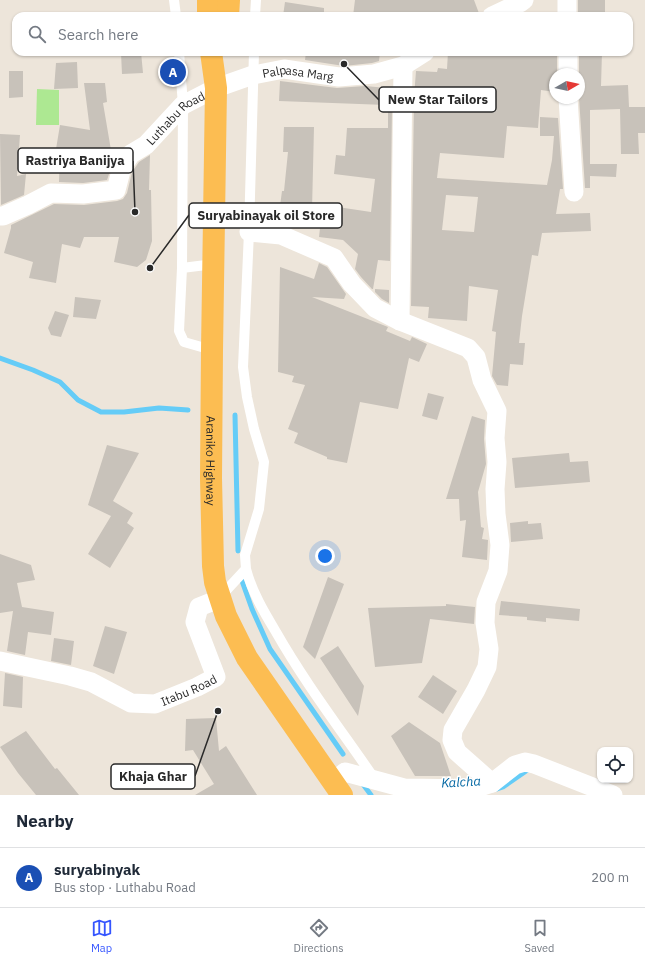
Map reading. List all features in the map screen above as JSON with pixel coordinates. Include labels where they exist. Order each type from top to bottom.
[{"type":"highway","points":[[208,0],[208,12]]},
{"type":"highway","points":[[228,0],[228,12]]},
{"type":"highway","name":"Araniko Highway","points":[[212,56],[216,88],[211,478],[213,566],[219,599],[247,658],[338,788]]},
{"type":"highway","name":"Araniko Highway","points":[[216,88],[223,56]]},
{"type":"street","points":[[501,12],[520,4],[524,0]]},
{"type":"street","points":[[567,0],[567,12]]},
{"type":"street","name":"Palpasa Marg","points":[[216,88],[253,75],[284,69],[339,76],[374,74],[403,66],[419,56]]},
{"type":"street","points":[[568,56],[568,68]]},
{"type":"street","points":[[400,321],[403,66]]},
{"type":"street","name":"Luthabu Road","points":[[0,216],[28,205],[51,192],[83,194],[116,190],[122,167],[131,154],[146,145],[183,105],[216,88]]},
{"type":"street","points":[[568,104],[574,192]]},
{"type":"street","points":[[249,232],[281,235],[334,258],[352,284],[375,308],[400,321],[468,348],[476,357],[482,380],[497,411],[495,438],[497,462],[495,495],[500,544],[498,571],[486,602],[485,624],[489,649],[487,668],[453,730],[452,740],[457,752],[492,783]]},
{"type":"street","name":"Itabu Road","points":[[0,661],[92,682],[131,702],[155,704],[197,687],[216,677],[195,622],[199,607],[219,599]]},
{"type":"street","points":[[338,788],[346,772],[404,788],[474,789],[492,783],[516,765],[525,762],[534,764],[613,795]]},
{"type":"lane","points":[[174,0],[176,12]]},
{"type":"lane","points":[[255,12],[256,0]]},
{"type":"lane","points":[[178,56],[183,105],[182,268],[179,331],[184,342],[212,350]]},
{"type":"lane","points":[[254,56],[244,367],[247,397],[254,429],[264,462],[259,509],[245,555],[246,569],[248,579],[260,605],[291,657],[375,780]]},
{"type":"lane","points":[[182,268],[214,264]]},
{"type":"lane","points":[[219,599],[246,569]]},
{"type":"green space","points":[[37,89],[59,90],[59,125],[36,125]]},
{"type":"building","points":[[355,0],[474,0],[478,12],[354,12]]},
{"type":"building","points":[[578,0],[605,0],[605,12],[578,12]]},
{"type":"building","points":[[285,2],[324,8],[324,12],[284,12]]},
{"type":"building","points":[[121,56],[141,56],[143,73],[122,74]]},
{"type":"building","points":[[306,56],[380,56],[379,61],[372,63],[344,66],[305,60]]},
{"type":"building","points":[[448,56],[557,56],[557,68],[549,68],[549,91],[541,90],[538,128],[507,126],[504,158],[440,153],[437,178],[547,185],[552,160],[554,136],[540,136],[540,117],[558,118],[563,189],[560,189],[556,214],[590,213],[591,231],[542,233],[538,256],[532,255],[522,316],[519,343],[525,343],[523,365],[510,364],[508,386],[497,385],[492,376],[496,332],[492,331],[498,290],[469,286],[467,321],[428,318],[429,307],[411,306],[414,97],[416,71],[437,72],[438,68],[447,69]],"holes":[[[446,195],[478,197],[474,232],[442,230]]]},
{"type":"building","points":[[579,56],[602,56],[601,86],[628,85],[629,107],[645,107],[645,133],[638,133],[639,154],[621,154],[620,109],[590,110],[590,164],[617,164],[616,177],[590,176],[590,188],[585,188],[579,104],[585,104],[585,68],[579,68]]},
{"type":"building","points":[[77,62],[78,88],[54,89],[56,63]]},
{"type":"building","points":[[9,71],[23,71],[23,97],[9,98]]},
{"type":"building","points":[[280,81],[337,88],[365,86],[387,88],[386,105],[279,101]]},
{"type":"building","points":[[84,83],[105,83],[107,102],[103,103],[113,162],[107,180],[83,183],[59,182],[60,150],[56,149],[60,125],[90,130]]},
{"type":"building","points":[[388,105],[392,105],[390,261],[378,260],[372,289],[355,269],[358,254],[343,240],[319,237],[322,210],[331,210],[331,206],[371,212],[375,179],[334,174],[336,155],[345,156],[347,128],[388,128]]},
{"type":"building","points":[[284,127],[314,127],[312,210],[280,206],[282,191],[284,191],[288,152],[283,152]]},
{"type":"building","points":[[0,134],[20,135],[17,176],[26,174],[24,195],[1,205]]},
{"type":"building","points":[[150,155],[149,190],[151,190],[152,241],[146,260],[137,267],[114,262],[119,237],[84,237],[80,248],[62,244],[56,283],[29,278],[33,262],[4,253],[11,225],[54,204],[84,205],[123,199],[127,193],[132,172],[139,162]]},
{"type":"building","points":[[319,263],[327,267],[346,294],[344,299],[312,297],[388,327],[386,331],[410,341],[412,337],[427,344],[419,362],[409,358],[398,409],[360,402],[347,463],[327,459],[327,457],[294,443],[298,433],[288,429],[305,385],[292,382],[294,376],[278,372],[280,267],[314,279]]},
{"type":"building","points":[[375,289],[389,290],[389,303],[375,292]]},
{"type":"building","points":[[75,297],[101,300],[96,319],[73,317]]},
{"type":"building","points":[[55,311],[69,315],[61,337],[51,335],[48,328]]},
{"type":"building","points":[[428,393],[444,397],[437,420],[422,416]]},
{"type":"building","points":[[472,416],[485,420],[484,439],[486,464],[478,492],[481,527],[484,528],[482,539],[488,540],[487,560],[462,557],[466,520],[460,521],[459,499],[446,499]]},
{"type":"building","points":[[107,445],[139,453],[113,501],[133,513],[127,523],[134,528],[110,568],[88,554],[111,516],[88,505]]},
{"type":"building","points":[[569,453],[570,462],[588,461],[590,482],[515,488],[512,458]]},
{"type":"building","points":[[528,521],[528,524],[541,523],[543,539],[511,542],[510,523]]},
{"type":"building","points":[[0,554],[31,565],[35,580],[17,583],[22,607],[54,612],[51,635],[28,632],[25,655],[7,651],[13,611],[0,613]]},
{"type":"building","points":[[328,577],[344,584],[315,659],[303,647]]},
{"type":"building","points":[[501,601],[580,609],[579,621],[546,618],[546,622],[527,620],[527,617],[499,615]]},
{"type":"building","points":[[446,604],[475,607],[474,624],[430,619],[422,663],[375,667],[368,608],[446,606]]},
{"type":"building","points":[[105,626],[127,632],[114,674],[93,666]]},
{"type":"building","points":[[54,638],[74,641],[71,665],[51,661]]},
{"type":"building","points":[[338,646],[364,686],[358,716],[320,658]]},
{"type":"building","points":[[5,673],[23,677],[22,708],[3,706]]},
{"type":"building","points":[[433,675],[457,691],[443,714],[418,697]]},
{"type":"building","points":[[216,718],[219,751],[226,746],[257,795],[195,795],[214,784],[193,750],[185,751],[186,719]]},
{"type":"building","points":[[409,722],[440,743],[451,776],[415,776],[391,736]]},
{"type":"building","points":[[26,731],[55,769],[57,768],[79,795],[36,795],[0,747]]},
{"type":"waterway","points":[[0,358],[60,382],[78,400],[101,412],[124,412],[159,408],[188,410]]},
{"type":"waterway","points":[[235,415],[238,551]]},
{"type":"waterway","points":[[242,581],[252,609],[270,649],[343,754]]},
{"type":"waterway","name":"Kalcha","points":[[497,789],[503,787],[529,769]]},
{"type":"waterway","points":[[362,783],[371,795]]},
{"type":"place","name":"New Star Tailors","points":[[344,64]]},
{"type":"place","name":"suryabinyak","points":[[173,72]]},
{"type":"place","name":"Rastriya Banijya","points":[[135,212]]},
{"type":"place","name":"Suryabinayak oil Store","points":[[150,268]]},
{"type":"place","name":"Khaja Ghar","points":[[218,711]]}]
